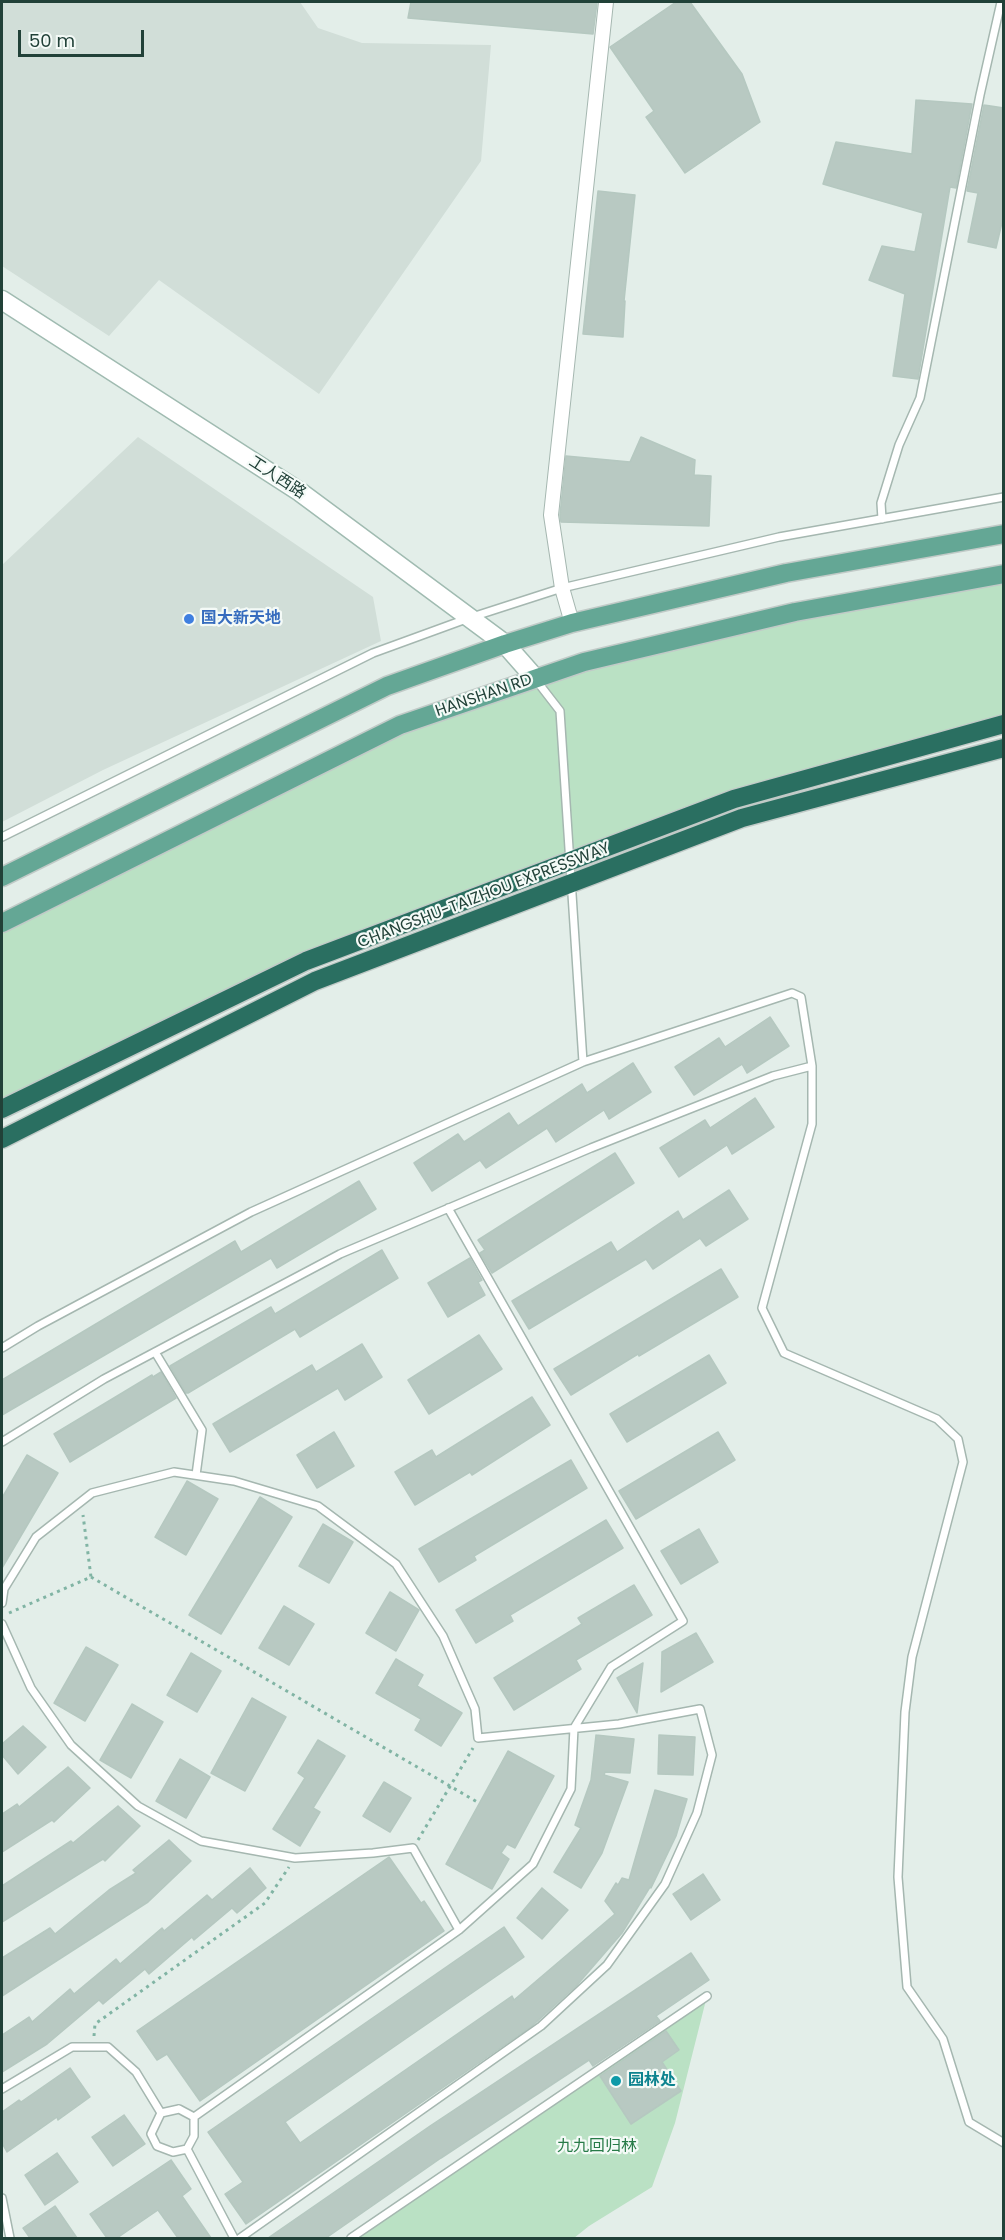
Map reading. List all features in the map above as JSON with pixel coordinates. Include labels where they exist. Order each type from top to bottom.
[{"type":"highway","name":"CHANGSHU-TAIZHOU EXPRESSWAY","points":[[2,1109],[306,961],[734,799],[1004,724]]},
{"type":"highway","name":"CHANGSHU-TAIZHOU EXPRESSWAY","points":[[2,1139],[315,981],[742,818],[1004,748]]},
{"type":"main road","name":"工人西路","points":[[2,300],[300,492],[505,644],[535,678]]},
{"type":"main road","points":[[2,877],[387,686],[505,644],[572,623],[786,573],[1004,534]]},
{"type":"main road","name":"HANSHAN RD","points":[[2,923],[400,725],[584,662],[795,612],[1004,574]]},
{"type":"street","points":[[572,623],[562,588],[551,515],[606,2]]},
{"type":"lane","points":[[882,519],[881,502],[899,445],[920,398],[980,95],[1001,2]]},
{"type":"lane","points":[[2,837],[373,653],[469,618],[562,588],[779,537],[1004,497]]},
{"type":"lane","points":[[535,678],[560,711],[583,1062]]},
{"type":"lane","points":[[2,1348],[38,1326],[251,1212],[583,1062],[792,993],[801,996],[812,1066],[812,1124],[762,1308],[784,1353],[937,1419],[958,1439],[963,1462],[911,1668],[905,1712],[898,1877],[907,1987],[943,2039],[969,2122],[1004,2143]]},
{"type":"lane","points":[[2,1442],[104,1380],[340,1254],[601,1143],[773,1076],[812,1066]]},
{"type":"lane","points":[[194,2117],[459,1930],[533,1864],[571,1789],[574,1728],[611,1667],[683,1621],[448,1208]]},
{"type":"lane","points":[[155,1352],[202,1430],[196,1475]]},
{"type":"lane","points":[[2,1603],[4,1589],[36,1536],[92,1493],[174,1472],[196,1475],[234,1481],[318,1506],[396,1564],[442,1636],[475,1709],[478,1738],[619,1724],[700,1709],[712,1755],[697,1813],[665,1884],[607,1965],[541,2026],[240,2238]]},
{"type":"lane","points":[[2,1624],[31,1688],[71,1745],[138,1806],[201,1841],[295,1858],[413,1848],[459,1930]]},
{"type":"lane","points":[[351,2238],[707,1996]]},
{"type":"lane","points":[[2,2089],[72,2047],[108,2047],[136,2072],[160,2113]]},
{"type":"lane","points":[[160,2113],[179,2109],[194,2117]]},
{"type":"lane","points":[[160,2113],[151,2134],[157,2146],[173,2152],[188,2149]]},
{"type":"lane","points":[[188,2149],[194,2136],[194,2117]]},
{"type":"lane","points":[[188,2149],[234,2238]]},
{"type":"lane","points":[[2,2198],[10,2238]]},
{"type":"path","points":[[81,1502],[91,1577]]},
{"type":"path","points":[[2,1617],[91,1577]]},
{"type":"path","points":[[91,1577],[479,1803]]},
{"type":"path","points":[[413,1848],[478,1738]]},
{"type":"path","points":[[92,2047],[95,2024],[265,1903],[295,1858]]},
{"type":"shaded area","points":[[2,2],[300,2],[318,28],[362,43],[491,45],[481,161],[319,394],[159,280],[109,336],[2,266]]},
{"type":"shaded area","name":"国大新天地","points":[[138,437],[373,597],[381,641],[103,770],[2,822],[2,565]]},
{"type":"green space","points":[[1003,574],[1003,724],[734,799],[306,961],[2,1109],[2,923],[400,725],[535,678]]},
{"type":"green space","name":"九九回归林","points":[[707,1996],[675,2123],[652,2187],[589,2226],[574,2238],[351,2238]]},
{"type":"building","points":[[411,2],[597,2],[593,34],[408,18]]},
{"type":"building","points":[[676,2],[690,2],[742,74],[760,122],[685,173],[646,117],[654,111],[610,47]]},
{"type":"building","points":[[916,100],[972,104],[956,188],[950,187],[918,379],[893,376],[905,294],[869,280],[882,246],[915,252],[923,213],[823,184],[836,142],[912,154]]},
{"type":"building","points":[[984,105],[1004,108],[1004,214],[996,248],[968,242],[978,193],[967,191]]},
{"type":"building","points":[[598,191],[635,195],[624,301],[623,337],[583,334]]},
{"type":"building","points":[[641,437],[695,460],[694,475],[711,476],[709,526],[561,522],[566,456],[630,462]]},
{"type":"building","points":[[770,1017],[789,1046],[747,1073],[742,1064],[694,1095],[675,1067],[719,1038],[725,1047]]},
{"type":"building","points":[[633,1063],[651,1092],[609,1119],[604,1110],[556,1142],[547,1128],[486,1168],[480,1160],[432,1191],[414,1163],[458,1134],[464,1142],[509,1113],[518,1126],[582,1084],[587,1093]]},
{"type":"building","points":[[755,1098],[774,1127],[732,1154],[727,1145],[679,1177],[660,1148],[705,1120],[710,1128]]},
{"type":"building","points":[[615,1153],[634,1183],[492,1273],[480,1253],[485,1250],[478,1240]]},
{"type":"building","points":[[359,1181],[376,1209],[277,1268],[271,1258],[2,1415],[2,1380],[235,1241],[241,1252]]},
{"type":"building","points":[[729,1190],[748,1219],[706,1246],[700,1238],[653,1269],[646,1259],[529,1329],[512,1301],[611,1242],[617,1252],[678,1211],[683,1220]]},
{"type":"building","points":[[382,1250],[398,1278],[300,1337],[295,1329],[186,1393],[170,1366],[271,1307],[275,1314]]},
{"type":"building","points":[[470,1258],[482,1280],[478,1282],[485,1295],[448,1317],[428,1283]]},
{"type":"building","points":[[721,1269],[738,1297],[571,1395],[554,1369]]},
{"type":"building","points":[[479,1335],[502,1369],[429,1414],[408,1380]]},
{"type":"building","points":[[362,1344],[382,1377],[345,1400],[338,1388],[230,1452],[213,1424],[312,1365],[316,1372]]},
{"type":"building","points":[[709,1355],[726,1383],[627,1442],[610,1414]]},
{"type":"building","points":[[161,1372],[176,1398],[70,1462],[54,1434],[152,1375],[153,1377]]},
{"type":"building","points":[[532,1397],[550,1425],[472,1475],[470,1472],[415,1505],[395,1472],[432,1450],[436,1457]]},
{"type":"building","points":[[334,1432],[354,1466],[317,1488],[297,1455]]},
{"type":"building","points":[[718,1432],[735,1460],[636,1519],[619,1491]]},
{"type":"building","points":[[27,1455],[58,1473],[2,1568],[2,1498]]},
{"type":"building","points":[[571,1460],[587,1488],[474,1556],[476,1560],[439,1582],[419,1549]]},
{"type":"building","points":[[187,1481],[218,1499],[186,1555],[155,1537]]},
{"type":"building","points":[[260,1497],[292,1517],[221,1634],[189,1615]]},
{"type":"building","points":[[606,1520],[623,1548],[510,1615],[513,1621],[476,1643],[456,1610]]},
{"type":"building","points":[[323,1524],[353,1542],[329,1583],[299,1566]]},
{"type":"building","points":[[699,1529],[718,1562],[681,1584],[661,1551]]},
{"type":"building","points":[[634,1585],[652,1615],[576,1660],[581,1669],[514,1710],[494,1678],[582,1624],[578,1618]]},
{"type":"building","points":[[390,1592],[419,1610],[396,1651],[366,1633]]},
{"type":"building","points":[[284,1606],[314,1624],[289,1665],[259,1648]]},
{"type":"building","points":[[696,1633],[713,1662],[661,1692],[662,1652]]},
{"type":"building","points":[[86,1647],[118,1665],[85,1721],[54,1703]]},
{"type":"building","points":[[191,1653],[221,1671],[197,1712],[167,1695]]},
{"type":"building","points":[[396,1659],[423,1675],[417,1686],[462,1713],[441,1746],[415,1730],[421,1719],[376,1693]]},
{"type":"building","points":[[643,1663],[637,1713],[617,1678]]},
{"type":"building","points":[[252,1698],[286,1717],[245,1791],[211,1773]]},
{"type":"building","points":[[132,1704],[163,1722],[131,1778],[100,1760]]},
{"type":"building","points":[[23,1726],[46,1747],[18,1774],[2,1755],[2,1744]]},
{"type":"building","points":[[596,1735],[634,1739],[630,1773],[605,1772],[604,1775],[628,1782],[602,1853],[581,1888],[554,1872],[581,1828],[575,1825],[591,1780]]},
{"type":"building","points":[[659,1735],[695,1737],[693,1775],[658,1774]]},
{"type":"building","points":[[318,1740],[345,1756],[313,1808],[320,1812],[300,1846],[273,1829],[305,1778],[298,1773]]},
{"type":"building","points":[[508,1751],[554,1776],[515,1848],[507,1844],[501,1853],[509,1859],[492,1889],[446,1864]]},
{"type":"building","points":[[180,1759],[210,1777],[186,1818],[156,1801]]},
{"type":"building","points":[[68,1767],[90,1788],[54,1822],[52,1820],[2,1852],[2,1814],[17,1804],[19,1807]]},
{"type":"building","points":[[384,1782],[411,1798],[390,1832],[363,1816]]},
{"type":"building","points":[[655,1790],[687,1799],[676,1836],[651,1888],[622,1933],[577,1985],[532,2026],[246,2224],[225,2194],[243,2182],[208,2132],[504,1927],[524,1957],[285,2122],[300,2143],[512,1996],[514,2000],[615,1914],[605,1901],[616,1883],[618,1885],[622,1878],[629,1880]]},
{"type":"building","points":[[118,1806],[140,1826],[105,1861],[103,1859],[2,1922],[2,1886],[71,1841],[73,1843]]},
{"type":"building","points":[[169,1840],[191,1861],[148,1902],[2,1996],[2,1958],[50,1928],[55,1934],[109,1890],[136,1873],[133,1870]]},
{"type":"building","points":[[389,1857],[421,1903],[424,1901],[444,1931],[200,2101],[167,2054],[157,2060],[137,2031]]},
{"type":"building","points":[[250,1868],[266,1888],[237,1913],[232,1908],[194,1940],[192,1937],[149,1974],[145,1969],[103,2004],[99,2000],[47,2044],[2,2072],[2,2035],[29,2017],[32,2022],[70,1989],[74,1994],[116,1959],[120,1964],[162,1928],[164,1931],[207,1895],[212,1900]]},
{"type":"building","points":[[703,1874],[720,1900],[691,1920],[673,1894]]},
{"type":"building","points":[[542,1888],[568,1910],[542,1939],[517,1918]]},
{"type":"building","points":[[691,1953],[709,1980],[656,2016],[660,2021],[593,2066],[589,2060],[326,2238],[268,2238],[430,2126]]},
{"type":"building","name":"园林处","points":[[666,2031],[679,2050],[662,2062],[681,2091],[631,2124],[600,2076]]},
{"type":"building","points":[[70,2068],[90,2097],[7,2152],[2,2143],[2,2112],[19,2100],[21,2102]]},
{"type":"building","points":[[124,2115],[145,2144],[113,2166],[92,2137]]},
{"type":"building","points":[[57,2153],[78,2182],[45,2205],[25,2175]]},
{"type":"building","points":[[171,2160],[191,2189],[182,2196],[211,2238],[178,2238],[158,2210],[117,2238],[107,2238],[90,2214]]},
{"type":"building","points":[[55,2206],[77,2238],[30,2238],[23,2228]]},
{"type":"place","name":"国大新天地","points":[[189,619]]},
{"type":"place","name":"园林处","points":[[616,2081]]}]
